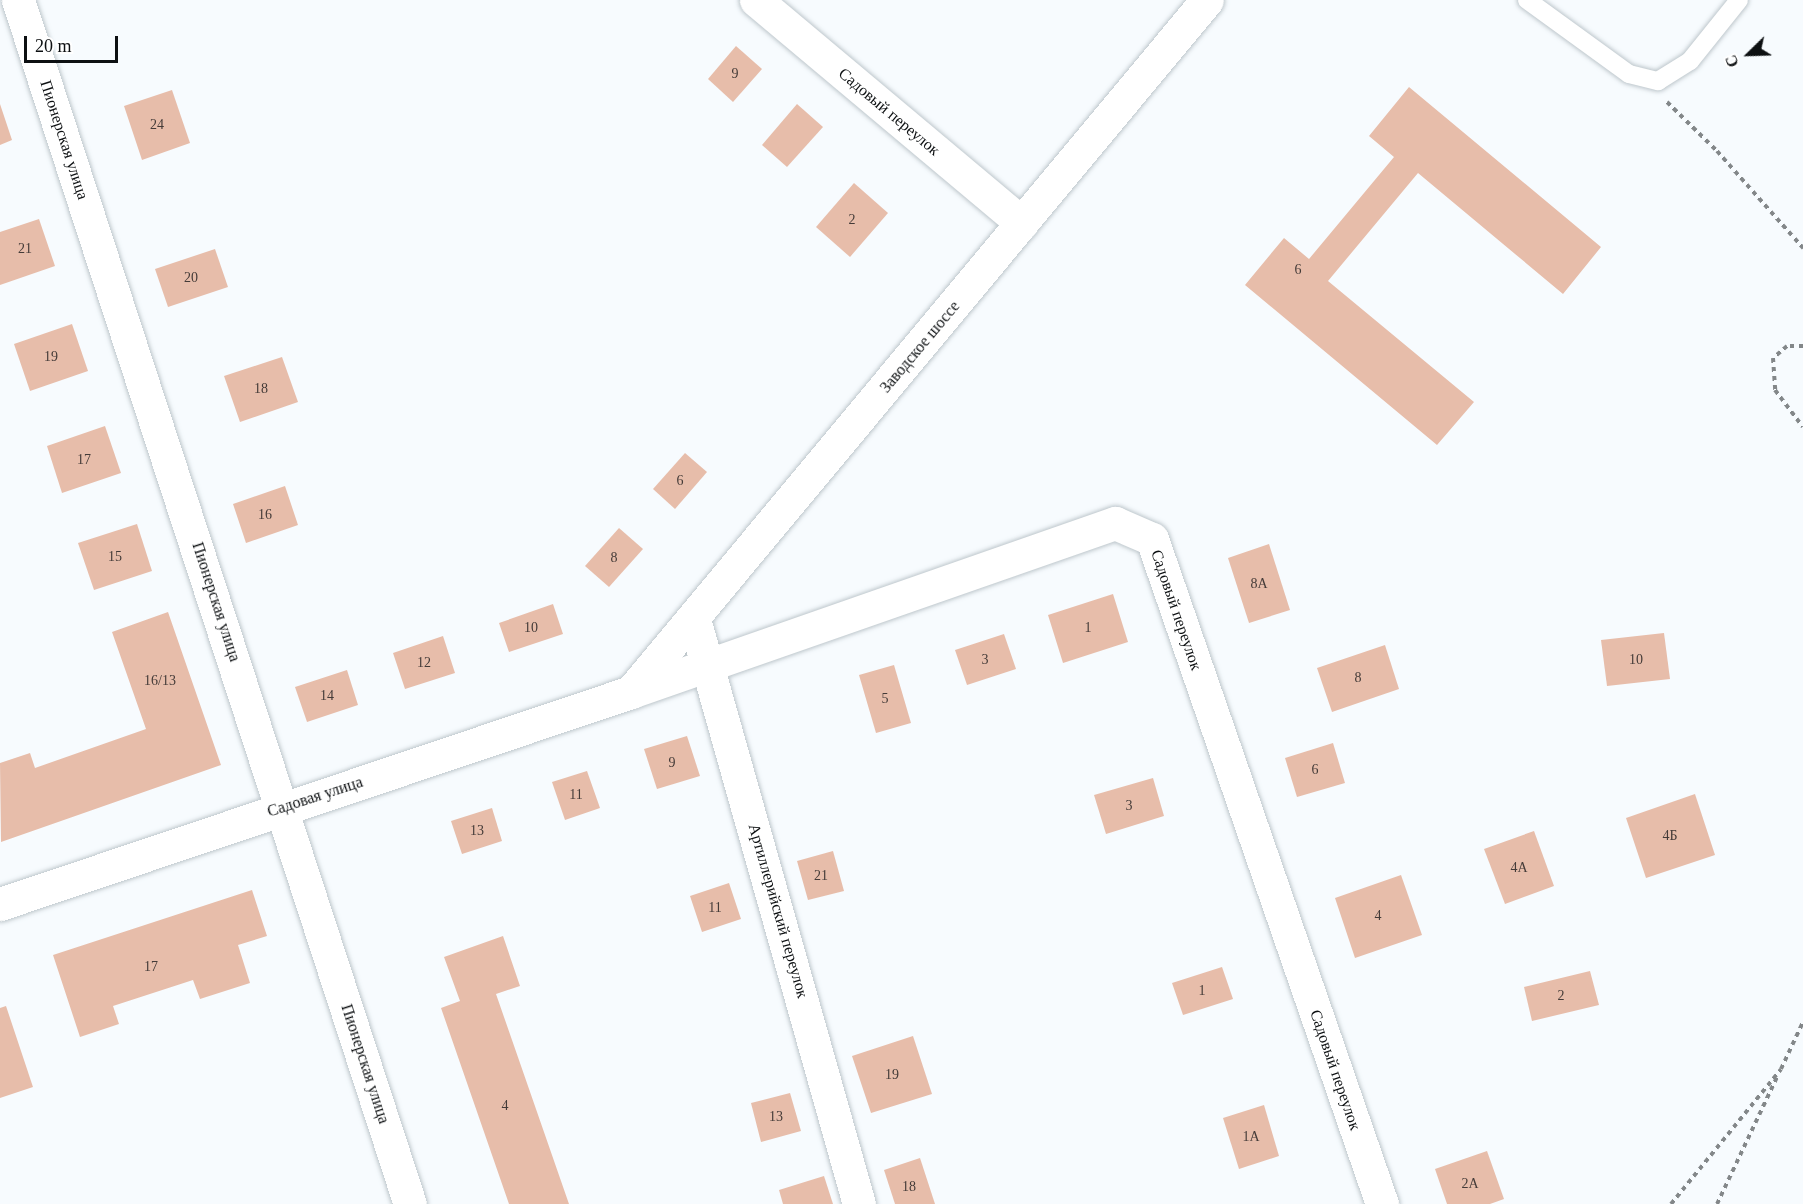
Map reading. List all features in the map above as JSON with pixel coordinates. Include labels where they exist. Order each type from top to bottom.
[{"type":"street","name":"Пионерская улица","points":[[18,0],[283,807],[410,1204]]},
{"type":"street","name":"Садовый переулок","points":[[756,0],[1022,223]]},
{"type":"street","name":"Заводское шоссе","points":[[631,692],[694,620],[1207,0]]},
{"type":"street","name":"Садовый переулок","points":[[631,692],[1116,524],[1152,539],[1382,1204]]},
{"type":"street","name":"Артиллерийский переулок","points":[[694,620],[859,1204]]},
{"type":"street","name":"Садовая улица","points":[[0,904],[283,807],[631,692]]},
{"type":"lane","points":[[1527,0],[1629,74],[1658,81],[1690,61],[1739,0]]},
{"type":"path","points":[[1658,81],[1670,109],[1717,151],[1803,248]]},
{"type":"path","points":[[1803,346],[1787,346],[1773,358],[1775,390],[1803,426]]},
{"type":"path","points":[[1717,1204],[1803,1022]]},
{"type":"path","points":[[1671,1204],[1781,1069]]},
{"type":"building","points":[[736,46],[762,69],[733,102],[708,79]]},
{"type":"building","points":[[1409,87],[1601,247],[1563,294],[1418,173],[1328,281],[1474,402],[1437,445],[1245,285],[1284,238],[1309,259],[1394,157],[1369,136]]},
{"type":"building","points":[[172,90],[190,143],[142,160],[124,106]]},
{"type":"building","points":[[0,104],[12,140],[0,145]]},
{"type":"building","points":[[797,104],[823,127],[787,167],[762,145]]},
{"type":"building","points":[[854,183],[888,213],[850,257],[816,227]]},
{"type":"building","points":[[39,219],[55,266],[0,285],[0,232]]},
{"type":"building","points":[[215,249],[228,287],[168,307],[155,269]]},
{"type":"building","points":[[72,324],[88,371],[30,391],[14,344]]},
{"type":"building","points":[[282,357],[298,402],[240,422],[224,376]]},
{"type":"building","points":[[105,426],[121,473],[62,493],[47,446]]},
{"type":"building","points":[[685,453],[707,472],[675,509],[653,489]]},
{"type":"building","points":[[285,486],[298,525],[246,543],[233,504]]},
{"type":"building","points":[[137,524],[152,571],[94,590],[78,543]]},
{"type":"building","points":[[619,528],[643,549],[609,587],[585,566]]},
{"type":"building","points":[[1269,544],[1290,610],[1249,623],[1228,558]]},
{"type":"building","points":[[1113,594],[1128,642],[1063,663],[1048,615]]},
{"type":"building","points":[[553,604],[563,634],[509,652],[499,623]]},
{"type":"building","points":[[168,612],[221,765],[1,842],[0,763],[30,753],[35,768],[146,729],[112,632]]},
{"type":"building","points":[[1664,633],[1670,679],[1607,686],[1601,640]]},
{"type":"building","points":[[1004,634],[1016,669],[967,685],[955,650]]},
{"type":"building","points":[[443,636],[455,673],[405,689],[393,653]]},
{"type":"building","points":[[1385,645],[1399,689],[1332,712],[1317,668]]},
{"type":"building","points":[[894,665],[911,723],[876,733],[859,675]]},
{"type":"building","points":[[347,670],[358,705],[307,722],[295,687]]},
{"type":"building","points":[[687,736],[700,776],[657,789],[644,749]]},
{"type":"building","points":[[1333,743],[1345,783],[1297,797],[1285,758]]},
{"type":"building","points":[[587,771],[600,808],[565,820],[552,782]]},
{"type":"building","points":[[1153,778],[1164,816],[1106,834],[1094,795]]},
{"type":"building","points":[[1695,794],[1715,855],[1646,878],[1626,818]]},
{"type":"building","points":[[492,808],[502,841],[462,854],[451,821]]},
{"type":"building","points":[[1534,831],[1554,886],[1505,904],[1484,849]]},
{"type":"building","points":[[833,851],[844,891],[808,900],[797,861]]},
{"type":"building","points":[[1401,875],[1422,935],[1355,958],[1335,898]]},
{"type":"building","points":[[729,883],[741,919],[702,932],[690,896]]},
{"type":"building","points":[[252,890],[267,936],[238,945],[250,983],[200,999],[193,980],[113,1006],[119,1024],[80,1037],[53,955]]},
{"type":"building","points":[[503,936],[520,986],[496,994],[569,1204],[509,1204],[441,1008],[460,1001],[444,957]]},
{"type":"building","points":[[1222,967],[1233,999],[1183,1015],[1172,983]]},
{"type":"building","points":[[1590,971],[1599,1005],[1532,1021],[1524,987]]},
{"type":"building","points":[[6,1006],[33,1087],[0,1098],[0,1008]]},
{"type":"building","points":[[913,1036],[932,1094],[871,1113],[852,1056]]},
{"type":"building","points":[[790,1093],[801,1131],[761,1142],[751,1103]]},
{"type":"building","points":[[1264,1105],[1279,1156],[1239,1169],[1223,1118]]},
{"type":"building","points":[[1487,1151],[1504,1199],[1490,1204],[1447,1204],[1435,1169]]},
{"type":"building","points":[[920,1158],[935,1204],[895,1204],[884,1170]]},
{"type":"building","points":[[824,1176],[833,1204],[783,1204],[779,1190]]}]
